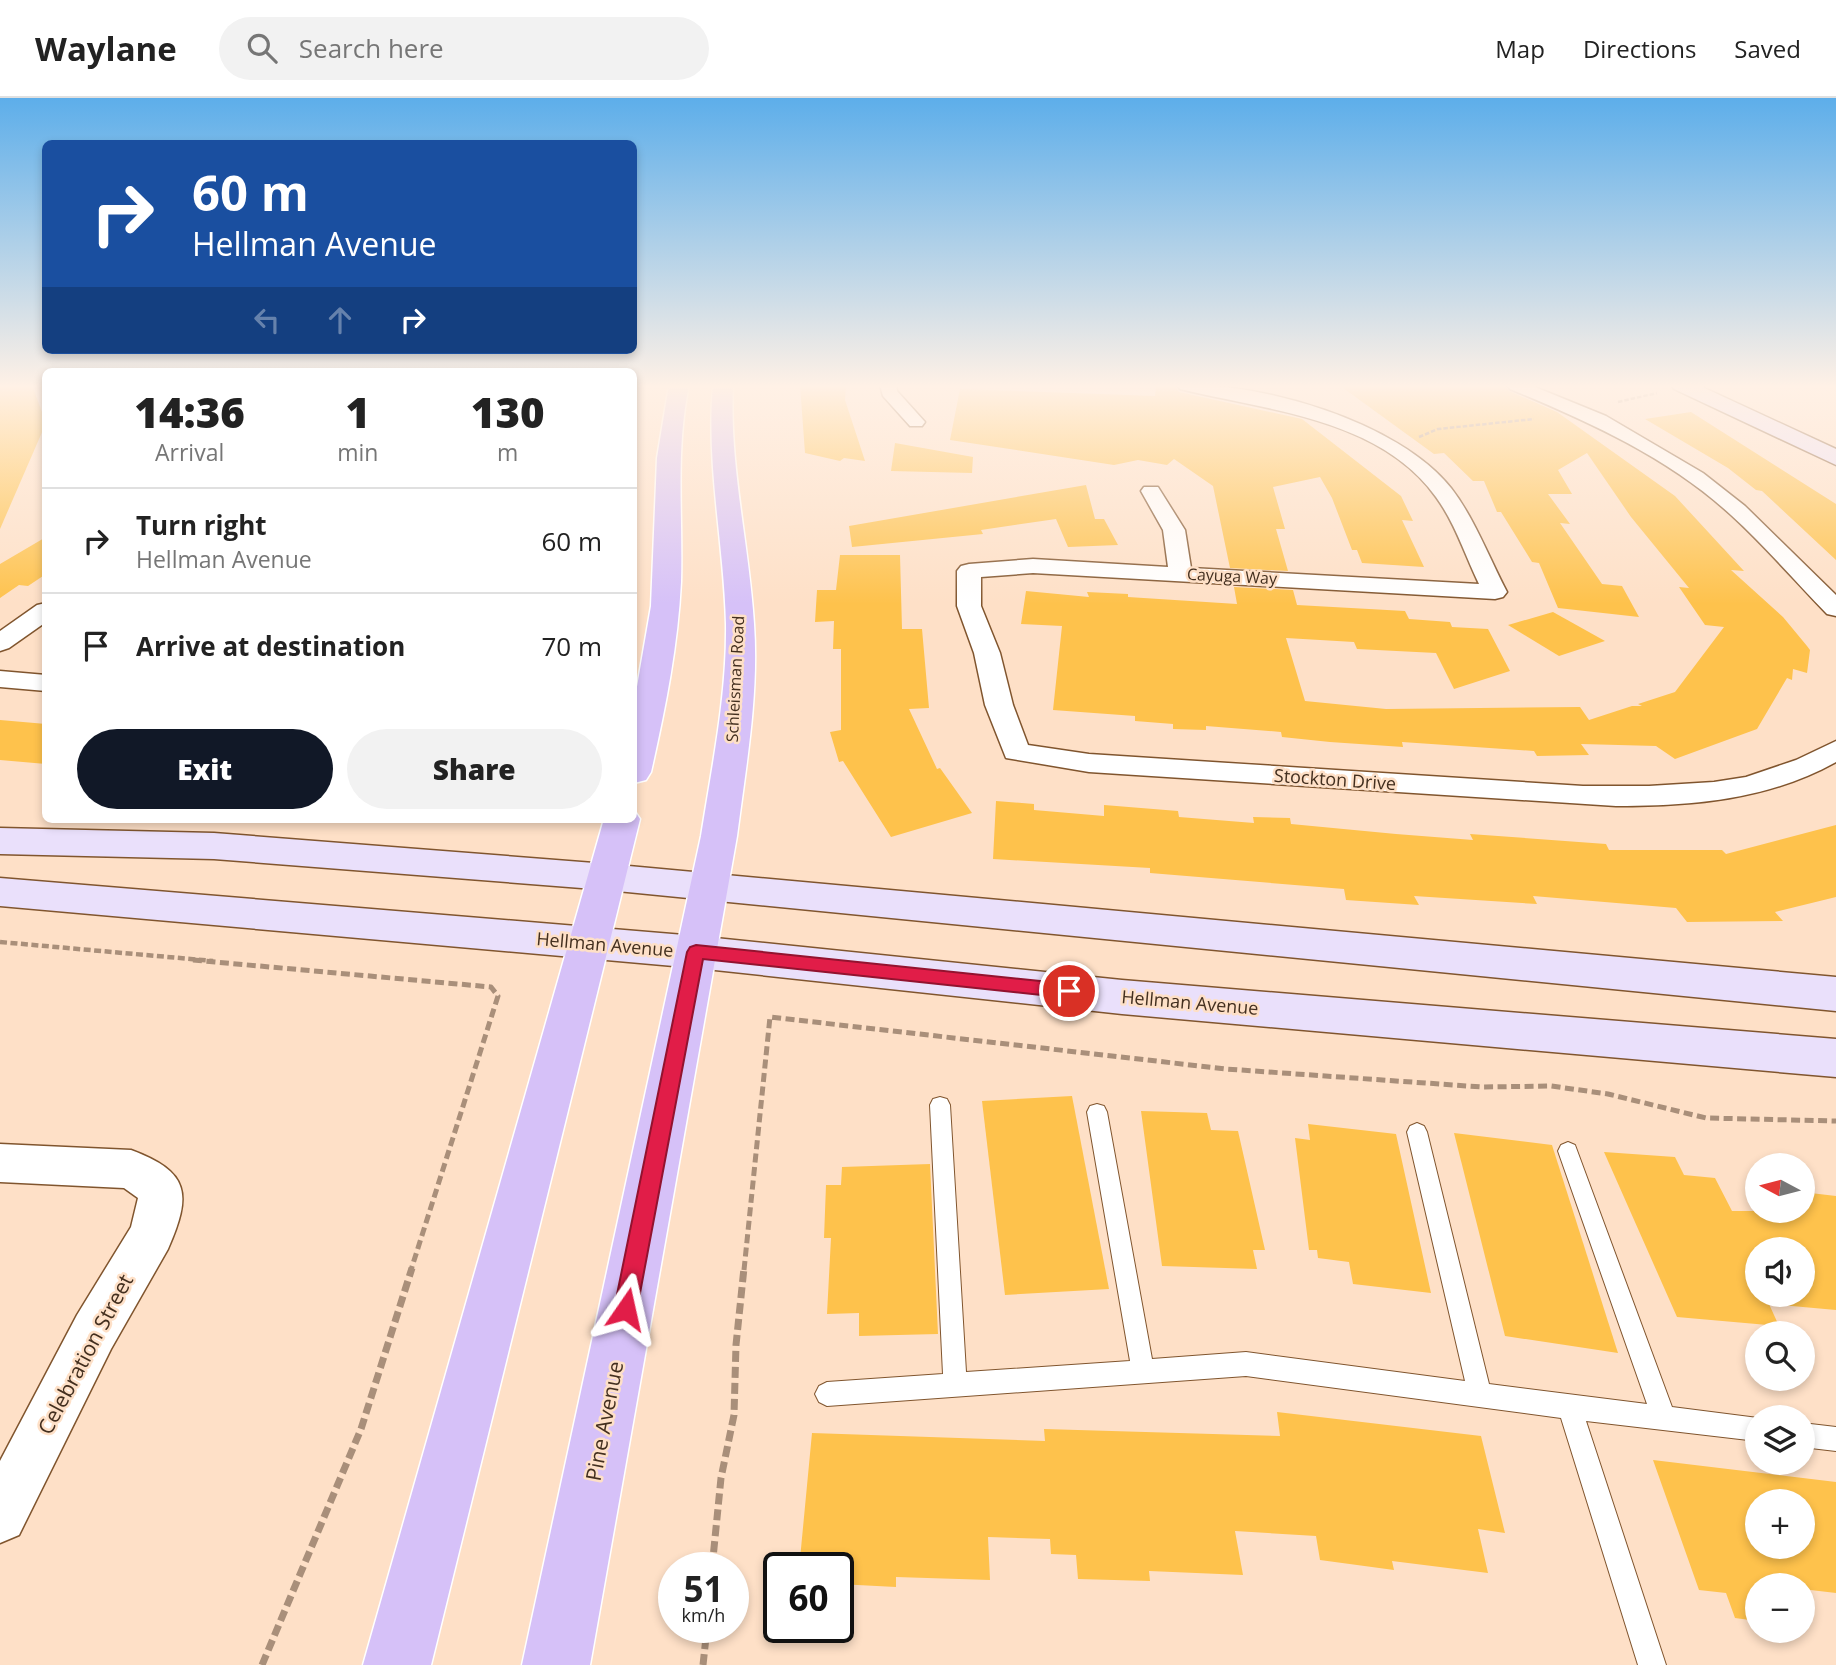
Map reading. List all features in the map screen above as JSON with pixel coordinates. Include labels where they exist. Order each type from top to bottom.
[{"type":"main road","points":[[637,760],[662,628],[667,583],[668,458]]},
{"type":"main road","name":"Schleisman Road","points":[[709,888],[719,836],[735,714],[740,626],[720,458]]},
{"type":"main road","points":[[397,1665],[621,823]]},
{"type":"main road","points":[[0,841],[214,846],[607,877],[1836,994]]},
{"type":"main road","name":"Pine Avenue","points":[[556,1665],[709,888]]},
{"type":"main road","name":"Hellman Avenue","points":[[0,892],[696,952],[1122,997],[1836,1058]]},
{"type":"street","name":"Cayuga Way","points":[[969,571],[1032,566],[1495,592],[1443,492],[1427,474],[1405,458]]},
{"type":"street","points":[[1664,458],[1696,477],[1738,510],[1836,609]]},
{"type":"street","points":[[1151,491],[1174,530],[1180,573]]},
{"type":"street","name":"Stockton Drive","points":[[969,571],[969,606],[988,653],[999,705],[1016,752],[1089,763],[1583,796],[1659,796],[1722,792],[1775,780],[1836,750]]},
{"type":"street","points":[[0,643],[42,613]]},
{"type":"street","points":[[0,679],[42,683]]},
{"type":"street","name":"Celebration Street","points":[[0,1163],[131,1169],[162,1189],[152,1234],[94,1332],[0,1516]]},
{"type":"lane","points":[[940,1105],[955,1384]]},
{"type":"lane","points":[[1097,1112],[1143,1371]]},
{"type":"lane","points":[[1417,1132],[1480,1395]]},
{"type":"lane","points":[[1568,1151],[1664,1418]]},
{"type":"lane","points":[[827,1394],[1246,1364],[1745,1428]]},
{"type":"lane","points":[[1570,1407],[1652,1665]]},
{"type":"lane","points":[[1815,1437],[1836,1439]]},
{"type":"path","points":[[0,942],[491,987],[498,996],[361,1429],[262,1665]]},
{"type":"path","points":[[703,1665],[705,1643]]},
{"type":"building","points":[[0,458],[31,458],[0,529]]},
{"type":"building","points":[[893,458],[973,458],[972,473],[891,471]]},
{"type":"building","points":[[1069,458],[1352,458],[1401,496],[1413,521],[1402,520],[1424,567],[1362,563],[1357,550],[1352,550],[1332,498],[1320,477],[1273,487],[1285,529],[1276,529],[1288,571],[1230,568],[1213,486],[1174,459],[1167,465],[1138,460],[1114,465]]},
{"type":"building","points":[[1449,458],[1578,458],[1558,470],[1572,494],[1548,494],[1570,524],[1560,523],[1602,584],[1622,586],[1639,617],[1558,608],[1539,563],[1532,562],[1501,512],[1497,512],[1484,481],[1473,481]]},
{"type":"building","points":[[1591,458],[1622,458],[1675,496],[1744,571],[1731,570],[1783,617],[1810,650],[1807,673],[1793,669],[1792,680],[1787,678],[1757,729],[1675,759],[1656,746],[1581,744],[1589,755],[1537,756],[1534,751],[1402,742],[1403,747],[1330,742],[1282,737],[1281,732],[1206,726],[1206,730],[1173,729],[1173,724],[1135,721],[1135,716],[1053,710],[1062,626],[1021,624],[1026,591],[1089,597],[1087,592],[1128,594],[1128,597],[1237,604],[1234,587],[1293,590],[1297,605],[1405,611],[1409,619],[1450,622],[1452,627],[1488,629],[1510,671],[1454,689],[1436,653],[1357,649],[1354,642],[1286,638],[1305,701],[1386,709],[1580,707],[1589,720],[1632,706],[1642,706],[1638,704],[1675,692],[1724,627],[1705,625],[1679,587],[1689,588],[1631,517]]},
{"type":"building","points":[[1711,458],[1764,458],[1836,504],[1836,560],[1762,491],[1756,490]]},
{"type":"building","points":[[1086,485],[1095,519],[1104,519],[1118,545],[1068,547],[1056,519],[981,530],[983,534],[852,547],[849,526]]},
{"type":"building","points":[[42,539],[42,577],[28,586],[19,585],[0,598],[0,564]]},
{"type":"building","points":[[840,555],[900,555],[902,629],[922,629],[929,708],[909,709],[937,769],[940,768],[972,813],[891,837],[843,761],[839,762],[830,732],[841,730],[841,649],[833,649],[834,621],[815,622],[817,590],[836,590]]},
{"type":"building","points":[[1553,612],[1605,641],[1559,656],[1508,625]]},
{"type":"building","points":[[0,720],[42,724],[42,764],[0,760]]},
{"type":"building","points":[[996,801],[1034,804],[1034,810],[1104,816],[1104,805],[1178,811],[1179,817],[1254,823],[1253,817],[1290,818],[1291,824],[1396,834],[1473,840],[1470,834],[1606,844],[1609,850],[1722,850],[1726,854],[1836,825],[1836,897],[1775,912],[1783,921],[1687,922],[1676,908],[1533,896],[1537,904],[1414,896],[1419,905],[1346,900],[1344,889],[1150,873],[1150,868],[993,859]]},
{"type":"building","points":[[1072,1096],[1109,1289],[1005,1295],[982,1101]]},
{"type":"building","points":[[1141,1111],[1207,1113],[1211,1130],[1238,1131],[1265,1250],[1253,1250],[1257,1269],[1162,1266]]},
{"type":"building","points":[[1308,1124],[1396,1134],[1431,1293],[1353,1284],[1349,1262],[1318,1258],[1317,1250],[1309,1250],[1295,1138],[1310,1140]]},
{"type":"building","points":[[1454,1133],[1552,1145],[1618,1353],[1505,1336]]},
{"type":"building","points":[[1604,1152],[1675,1157],[1684,1175],[1715,1178],[1732,1211],[1745,1211],[1745,1223],[1815,1223],[1815,1194],[1836,1196],[1836,1310],[1802,1307],[1815,1307],[1815,1237],[1745,1237],[1745,1307],[1770,1307],[1777,1321],[1745,1323],[1677,1317]]},
{"type":"building","points":[[930,1164],[938,1334],[859,1336],[859,1313],[827,1314],[831,1238],[824,1238],[826,1185],[841,1185],[842,1167]]},
{"type":"building","points":[[1277,1412],[1481,1436],[1505,1533],[1478,1529],[1488,1573],[1392,1561],[1394,1570],[1320,1560],[1316,1536],[1235,1531],[1243,1575],[1149,1571],[1150,1581],[1078,1579],[1076,1555],[1051,1554],[1050,1539],[988,1537],[990,1580],[896,1577],[896,1587],[854,1585],[854,1552],[801,1552],[812,1433],[1045,1441],[1044,1429],[1280,1436]]},
{"type":"building","points":[[1653,1460],[1745,1471],[1745,1475],[1778,1475],[1836,1482],[1836,1593],[1815,1591],[1815,1573],[1745,1573],[1745,1619],[1735,1618],[1726,1593],[1699,1590]]},
{"type":"route","points":[[626,1309],[696,952],[1069,991]]}]
